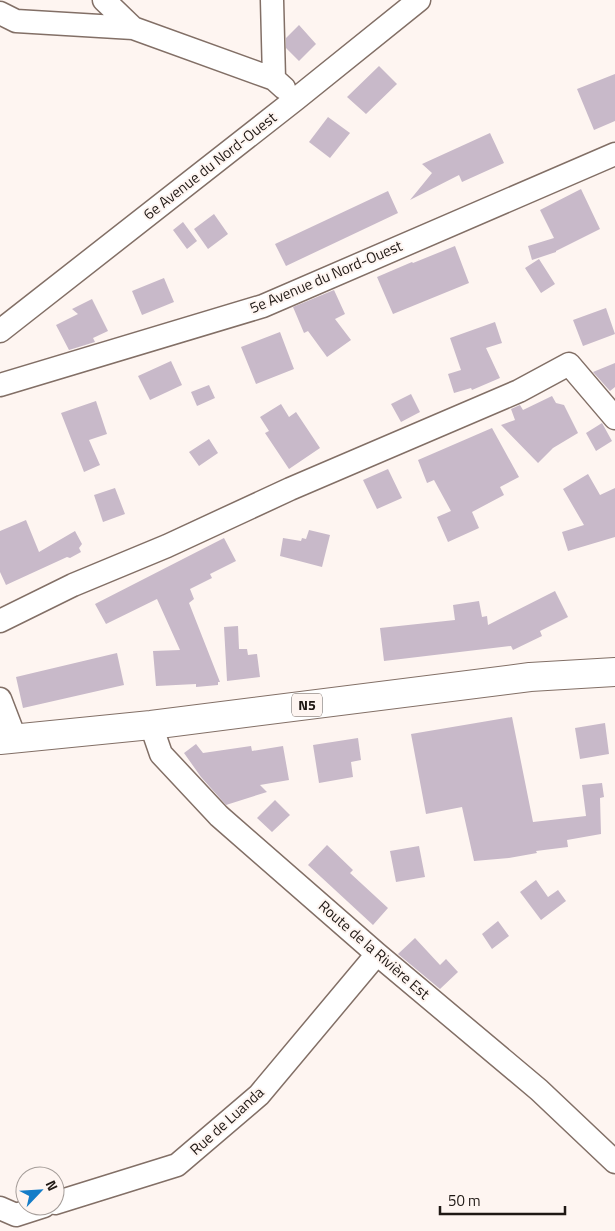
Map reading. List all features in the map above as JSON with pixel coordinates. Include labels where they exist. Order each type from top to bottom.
[{"type":"highway","name":"N5","points":[[8,739],[151,725],[530,677],[615,672]]},
{"type":"street","points":[[104,0],[133,28]]},
{"type":"street","points":[[272,0],[274,79]]},
{"type":"street","name":"6e Avenue du Nord-Ouest","points":[[0,330],[296,99],[419,0]]},
{"type":"street","points":[[0,14],[16,21],[133,28],[274,79],[296,99]]},
{"type":"street","name":"5e Avenue du Nord-Ouest","points":[[0,384],[264,306],[615,154]]},
{"type":"street","points":[[0,621],[73,585],[167,546],[290,490],[519,391],[569,364],[615,418]]},
{"type":"street","points":[[0,699],[8,739]]},
{"type":"street","name":"Route de la Rivière Est","points":[[151,725],[161,754],[219,816],[377,954],[539,1090],[615,1162]]},
{"type":"street","name":"Rue de Luanda","points":[[65,1200],[177,1165],[259,1095],[377,954]]},
{"type":"building","points":[[299,25],[316,44],[299,61],[286,48],[286,38]]},
{"type":"building","points":[[379,66],[397,84],[366,114],[347,97]]},
{"type":"building","points":[[615,74],[615,121],[594,130],[577,89]]},
{"type":"building","points":[[328,117],[350,133],[330,158],[309,142]]},
{"type":"building","points":[[490,133],[504,163],[462,182],[459,175],[410,200],[432,173],[422,164]]},
{"type":"building","points":[[581,189],[600,229],[556,252],[532,260],[528,246],[554,238],[540,210]]},
{"type":"building","points":[[388,191],[398,213],[286,266],[275,244]]},
{"type":"building","points":[[214,214],[228,234],[208,249],[194,229]]},
{"type":"building","points":[[183,222],[197,241],[187,249],[173,230]]},
{"type":"building","points":[[455,246],[469,283],[393,314],[377,277]]},
{"type":"building","points":[[539,259],[555,284],[541,293],[525,268]]},
{"type":"building","points":[[164,278],[174,302],[142,315],[132,291]]},
{"type":"building","points":[[334,290],[345,314],[335,319],[351,340],[327,357],[308,331],[304,333],[293,307]]},
{"type":"building","points":[[92,299],[108,331],[93,338],[95,342],[69,350],[56,325],[78,314],[72,309]]},
{"type":"building","points":[[606,308],[615,334],[583,346],[573,320]]},
{"type":"building","points":[[495,322],[502,343],[486,348],[500,378],[472,390],[471,388],[454,393],[448,374],[461,370],[450,338]]},
{"type":"building","points":[[280,332],[294,369],[256,384],[241,347]]},
{"type":"building","points":[[171,361],[182,385],[150,400],[138,376]]},
{"type":"building","points":[[615,363],[615,387],[610,391],[593,372]]},
{"type":"building","points":[[209,385],[215,398],[197,406],[191,392]]},
{"type":"building","points":[[411,394],[420,412],[401,422],[391,404]]},
{"type":"building","points":[[552,396],[556,403],[564,405],[578,433],[553,448],[538,463],[501,425],[515,420],[511,409],[520,405],[523,410]]},
{"type":"building","points":[[96,401],[107,434],[89,440],[100,465],[84,472],[61,413]]},
{"type":"building","points":[[281,404],[289,417],[296,412],[320,448],[289,469],[265,433],[269,431],[260,417]]},
{"type":"building","points":[[602,423],[612,441],[596,451],[586,433]]},
{"type":"building","points":[[492,428],[519,477],[500,487],[504,495],[472,512],[479,528],[448,542],[437,517],[451,511],[434,480],[427,483],[418,460]]},
{"type":"building","points":[[209,439],[218,453],[199,466],[189,452]]},
{"type":"building","points":[[388,469],[402,498],[377,509],[363,480]]},
{"type":"building","points":[[588,474],[600,495],[615,488],[615,537],[568,551],[562,532],[584,525],[563,489]]},
{"type":"building","points":[[115,488],[125,514],[103,522],[94,495]]},
{"type":"building","points":[[26,520],[39,552],[75,531],[82,544],[79,548],[81,552],[6,585],[0,572],[0,531]]},
{"type":"building","points":[[309,530],[330,535],[322,567],[280,556],[283,538],[301,541],[302,538],[306,539]]},
{"type":"building","points":[[224,538],[236,561],[210,574],[212,578],[190,589],[194,599],[189,603],[220,682],[218,682],[218,685],[196,687],[196,684],[156,686],[153,651],[180,650],[157,599],[106,624],[95,604]]},
{"type":"building","points":[[555,591],[568,617],[540,631],[542,636],[513,650],[511,646],[384,661],[380,628],[455,620],[453,605],[479,601],[482,617],[487,616],[488,625]]},
{"type":"building","points":[[238,626],[239,649],[247,649],[248,655],[257,654],[260,677],[227,681],[224,627]]},
{"type":"building","points":[[117,653],[124,685],[23,708],[16,677]]},
{"type":"building","points":[[512,717],[533,822],[586,816],[582,785],[602,783],[604,797],[600,798],[601,834],[567,840],[568,847],[536,851],[537,853],[509,858],[474,861],[462,807],[426,814],[411,734]]},
{"type":"building","points":[[605,723],[609,754],[580,759],[575,728]]},
{"type":"building","points":[[358,738],[361,760],[351,762],[353,777],[319,783],[313,745]]},
{"type":"building","points":[[196,744],[203,753],[251,746],[252,751],[283,746],[289,780],[260,785],[267,792],[226,805],[201,777],[184,753]]},
{"type":"building","points":[[275,800],[290,815],[272,832],[257,818]]},
{"type":"building","points":[[327,845],[353,870],[350,873],[388,908],[373,925],[308,865]]},
{"type":"building","points":[[419,846],[425,877],[396,882],[390,851]]},
{"type":"building","points":[[536,880],[548,897],[558,890],[566,901],[541,920],[520,892]]},
{"type":"building","points":[[498,921],[509,936],[492,949],[482,934]]},
{"type":"building","points":[[415,938],[440,965],[446,959],[458,972],[440,989],[398,954]]}]
